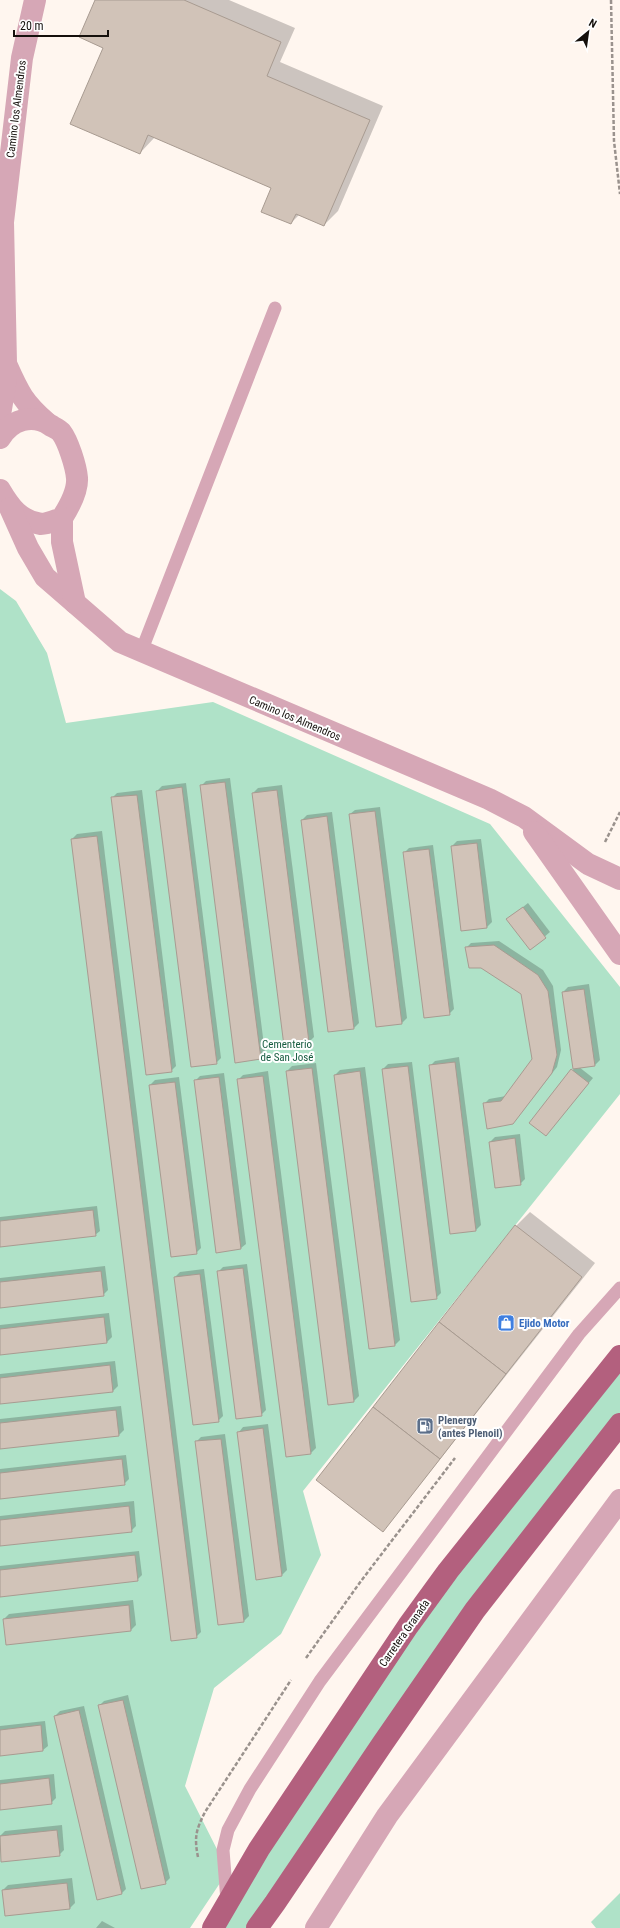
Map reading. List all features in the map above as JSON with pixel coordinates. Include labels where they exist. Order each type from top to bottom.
[{"type":"main road","name":"Carretera Granada","points":[[213,1928],[259,1849],[408,1626],[448,1571],[620,1356]]},
{"type":"main road","points":[[257,1928],[474,1610],[620,1424]]},
{"type":"street","name":"Camino los Almendros","points":[[0,415],[5,385],[6,363],[3,222],[22,58],[35,0]]},
{"type":"street","name":"Camino los Almendros","points":[[6,363],[18,392],[30,408],[46,422],[60,431],[71,454],[77,479],[71,503],[62,518]]},
{"type":"street","points":[[0,438],[13,424],[28,418],[46,422]]},
{"type":"street","name":"Camino los Almendros","points":[[5,499],[28,548],[45,577],[120,642],[489,799],[524,817],[588,864],[620,879]]},
{"type":"street","points":[[5,499],[26,519],[43,524],[62,518],[62,542],[76,603]]},
{"type":"street","name":"Camino los Almendros","points":[[524,817],[620,954]]},
{"type":"street","name":"Camino los Almendros","points":[[573,888],[620,932]]},
{"type":"street","points":[[326,1924],[387,1816],[620,1500]]},
{"type":"lane","points":[[141,652],[275,308]]},
{"type":"lane","points":[[228,1903],[223,1850],[228,1830],[250,1789],[320,1681],[579,1334],[620,1288]]},
{"type":"path","points":[[611,0],[614,141],[620,194]]},
{"type":"path","points":[[588,864],[608,838],[620,812]]},
{"type":"green space","name":"Cementerio de San José","points":[[0,589],[16,601],[47,653],[66,723],[213,702],[490,824],[620,987],[620,1094],[303,1491],[321,1555],[281,1634],[214,1688],[185,1786],[228,1871],[190,1928],[0,1928]]},
{"type":"green space","points":[[620,1356],[620,1424],[257,1928],[213,1928],[408,1626]]},
{"type":"green space","points":[[620,1893],[620,1928],[596,1928],[591,1922]]},
{"type":"building","points":[[95,0],[184,0],[281,42],[267,76],[370,120],[324,226],[296,214],[291,224],[261,212],[271,188],[148,135],[140,154],[70,124],[103,48],[79,37]]},
{"type":"building","points":[[225,782],[261,1059],[235,1063],[200,785]]},
{"type":"building","points":[[182,787],[217,1064],[191,1067],[156,791]]},
{"type":"building","points":[[277,790],[309,1042],[284,1046],[252,793]]},
{"type":"building","points":[[137,795],[172,1072],[146,1075],[111,797]]},
{"type":"building","points":[[375,811],[402,1024],[376,1027],[349,814]]},
{"type":"building","points":[[327,816],[354,1029],[328,1032],[301,820]]},
{"type":"building","points":[[97,836],[197,1638],[171,1641],[71,839]]},
{"type":"building","points":[[477,843],[487,928],[461,931],[451,846]]},
{"type":"building","points":[[429,849],[450,1015],[424,1018],[403,852]]},
{"type":"building","points":[[523,907],[546,938],[530,950],[506,919]]},
{"type":"building","points":[[494,945],[538,975],[548,991],[557,1055],[552,1073],[513,1124],[487,1129],[483,1103],[501,1101],[532,1059],[521,994],[481,968],[469,968],[465,947]]},
{"type":"building","points":[[584,989],[595,1066],[573,1069],[562,992]]},
{"type":"building","points":[[455,1062],[476,1231],[450,1234],[429,1065]]},
{"type":"building","points":[[408,1066],[437,1299],[411,1302],[382,1069]]},
{"type":"building","points":[[312,1068],[354,1402],[328,1405],[286,1071]]},
{"type":"building","points":[[571,1069],[589,1083],[546,1136],[529,1123]]},
{"type":"building","points":[[360,1071],[395,1346],[369,1349],[334,1075]]},
{"type":"building","points":[[263,1076],[311,1454],[286,1457],[237,1079]]},
{"type":"building","points":[[219,1077],[241,1249],[216,1253],[194,1080]]},
{"type":"building","points":[[175,1082],[197,1254],[171,1257],[149,1085]]},
{"type":"building","points":[[515,1138],[521,1185],[495,1188],[489,1142]]},
{"type":"building","points":[[93,1210],[96,1236],[0,1247],[0,1221]]},
{"type":"building","points":[[515,1225],[582,1277],[506,1374],[439,1322]]},
{"type":"building","points":[[243,1268],[262,1416],[236,1419],[217,1271]]},
{"type":"building","points":[[101,1271],[104,1296],[0,1308],[0,1282]]},
{"type":"building","points":[[200,1274],[219,1422],[193,1425],[174,1277]]},
{"type":"building","points":[[104,1317],[107,1343],[0,1355],[0,1329]]},
{"type":"building","points":[[439,1322],[506,1374],[440,1459],[373,1407]]},
{"type":"building","points":[[110,1365],[113,1392],[0,1404],[0,1378]]},
{"type":"building","points":[[373,1407],[440,1459],[383,1532],[316,1480]]},
{"type":"building","points":[[116,1410],[119,1436],[0,1449],[0,1423]]},
{"type":"building","points":[[263,1428],[282,1576],[256,1580],[237,1432]]},
{"type":"building","points":[[221,1439],[244,1622],[218,1625],[195,1441]]},
{"type":"building","points":[[122,1459],[125,1485],[0,1499],[0,1473]]},
{"type":"building","points":[[129,1506],[132,1532],[0,1546],[0,1520]]},
{"type":"building","points":[[135,1555],[138,1581],[0,1597],[0,1570]]},
{"type":"building","points":[[129,1605],[131,1631],[6,1645],[3,1619]]},
{"type":"building","points":[[123,1700],[166,1884],[141,1889],[98,1705]]},
{"type":"building","points":[[79,1710],[122,1894],[97,1900],[54,1716]]},
{"type":"building","points":[[41,1725],[43,1751],[0,1756],[0,1730]]},
{"type":"building","points":[[49,1778],[52,1804],[0,1810],[0,1784]]},
{"type":"building","points":[[57,1830],[60,1856],[1,1862],[0,1836]]},
{"type":"building","points":[[67,1883],[70,1909],[5,1916],[2,1890]]},
{"type":"place","name":"Ejido Motor","points":[[506,1323]]},
{"type":"place","name":"Plenergy (antes Plenoil)","points":[[425,1426]]}]
